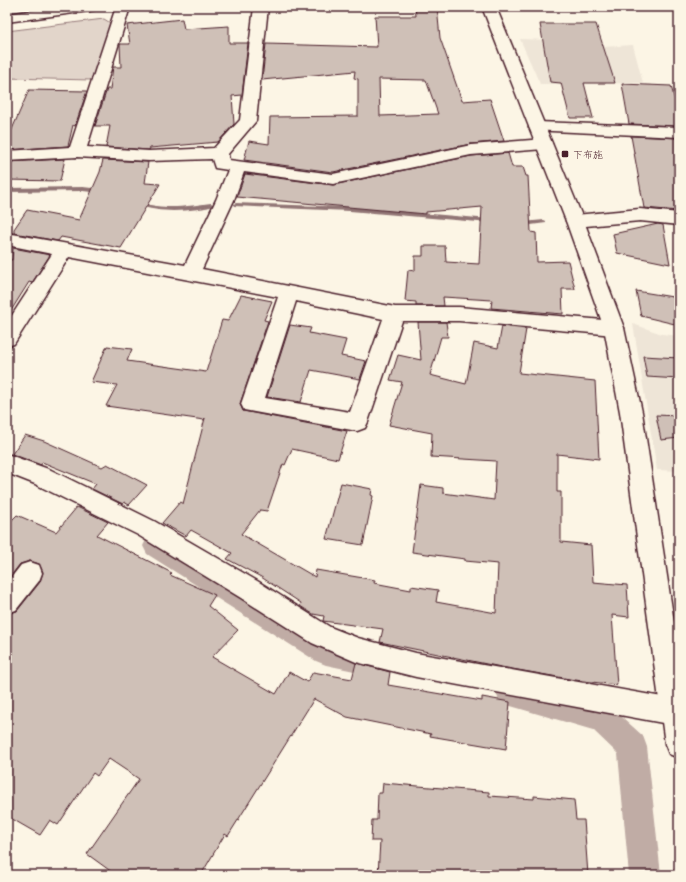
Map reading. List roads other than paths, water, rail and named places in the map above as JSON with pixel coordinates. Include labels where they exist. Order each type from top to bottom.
[{"type":"street","points":[[7,18],[70,8],[89,7]]},
{"type":"street","points":[[77,152],[123,7]]},
{"type":"street","points":[[7,156],[77,152],[149,156],[219,153],[248,121],[261,7]]},
{"type":"street","points":[[488,7],[575,221],[614,328],[631,412],[677,713],[679,744]]},
{"type":"street","points":[[219,153],[221,164],[333,179],[541,136],[679,132]]},
{"type":"street","points":[[191,273],[225,200],[238,167]]},
{"type":"street","points":[[575,221],[640,215],[679,219]]},
{"type":"street","points":[[7,239],[191,273],[289,294],[395,314],[459,314],[614,328]]},
{"type":"street","points":[[7,339],[64,250]]},
{"type":"street","points":[[289,294],[252,404],[357,422],[395,314]]},
{"type":"street","points":[[7,463],[43,477],[146,528],[250,590],[321,635],[356,650],[416,665],[677,713]]},
{"type":"street","points":[[7,602],[30,573]]},
{"type":"waterway","points":[[7,190],[83,189],[100,191]]},
{"type":"waterway","points":[[138,204],[166,210],[211,205]]},
{"type":"waterway","points":[[236,205],[350,209],[490,221]]},
{"type":"waterway","points":[[523,224],[544,222]]},
{"type":"waterway","points":[[156,546],[326,652],[373,662]]},
{"type":"waterway","points":[[510,693],[553,703],[602,718],[632,747],[645,875]]},
{"type":"place","name":"下布施","points":[[565,154]]}]
